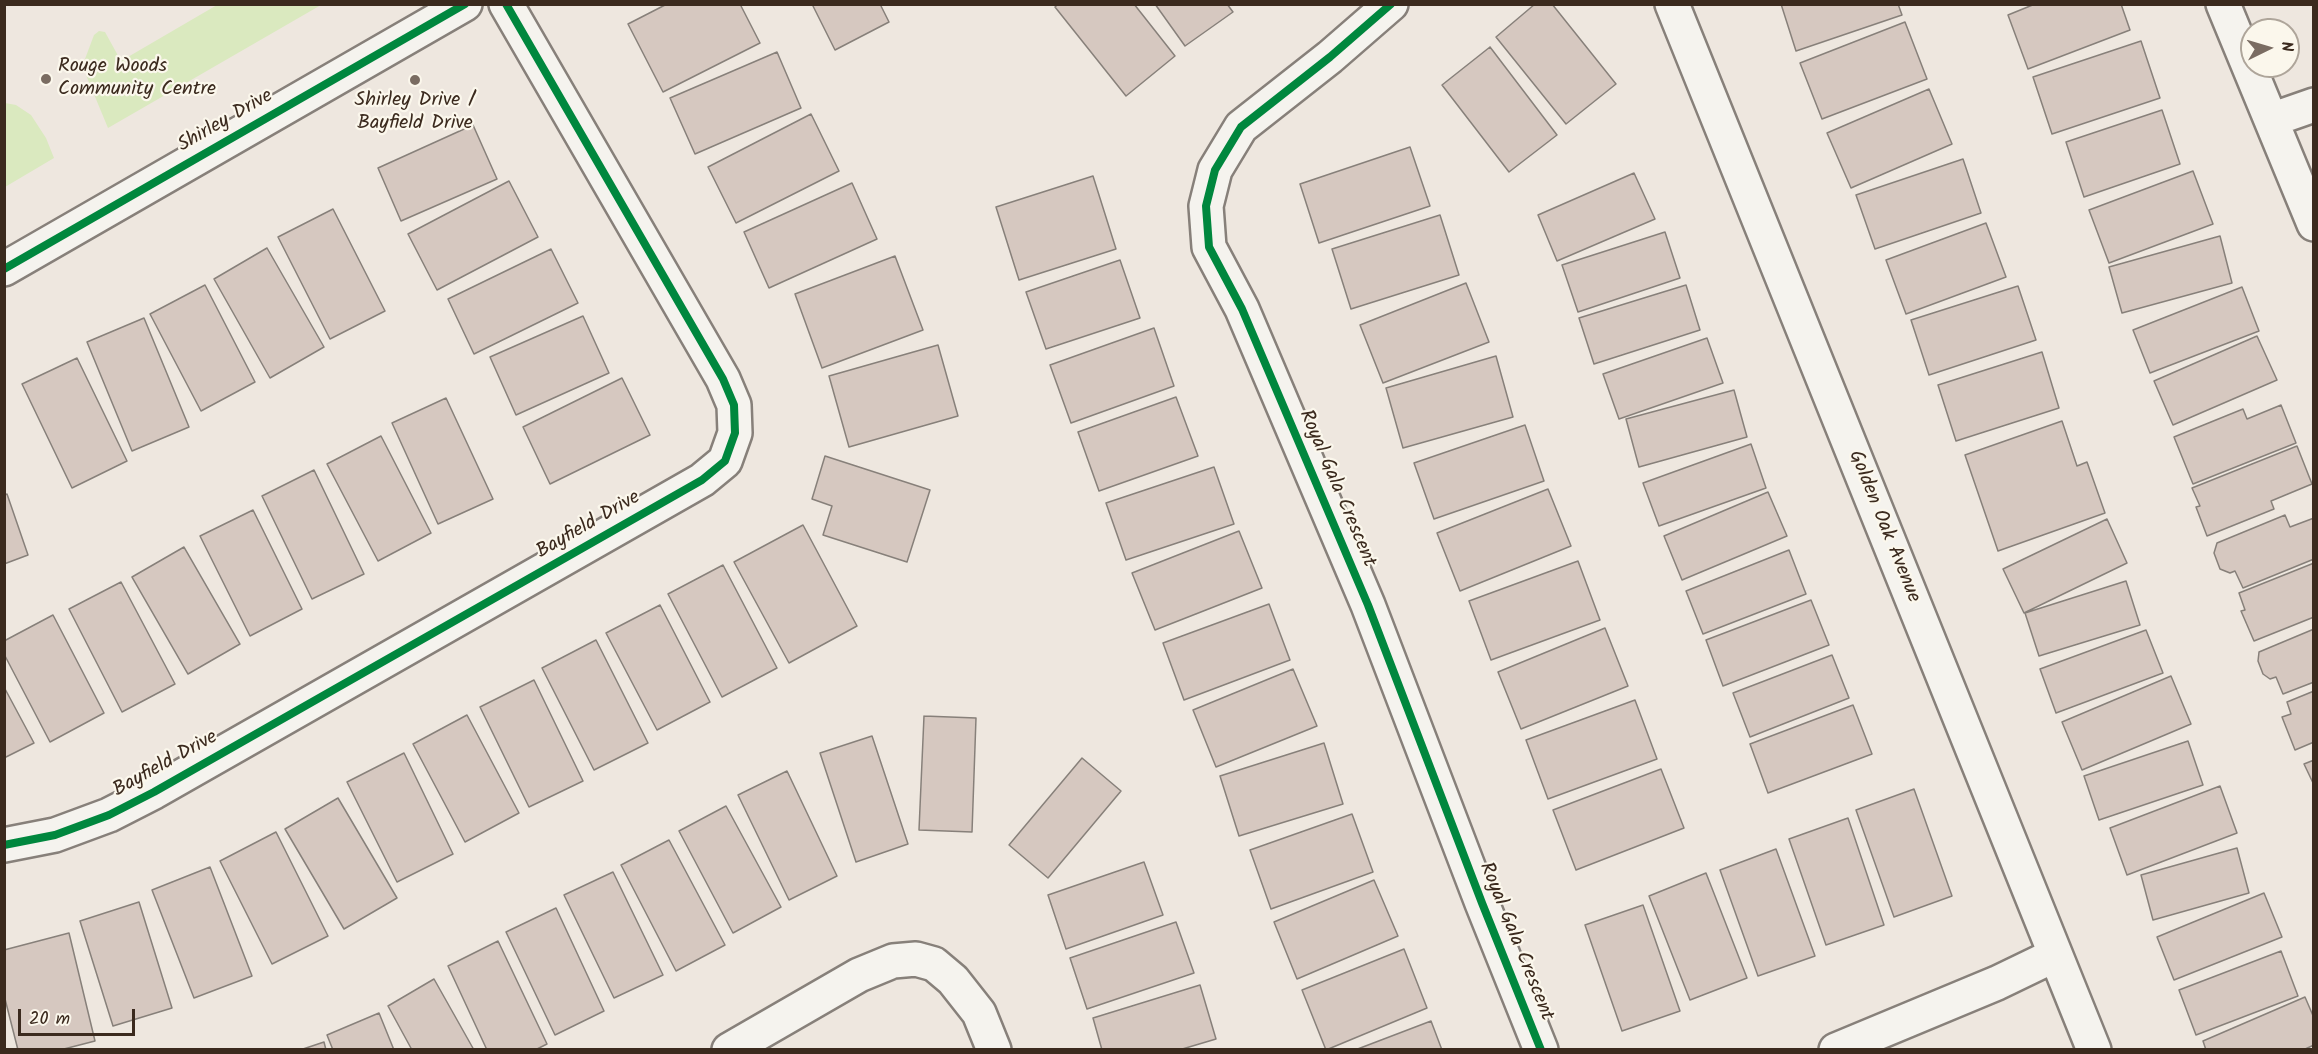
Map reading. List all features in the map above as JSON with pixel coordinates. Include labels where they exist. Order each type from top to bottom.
[{"type":"street","name":"Shirley Drive","points":[[4,269],[465,4]]},
{"type":"street","name":"Bayfield Drive","points":[[4,845],[56,835],[109,815],[154,792],[702,480],[725,461],[735,433],[734,405],[723,380],[506,4]]},
{"type":"street","name":"Royal Gala Crescent","points":[[1391,4],[1330,57],[1241,127],[1215,170],[1206,206],[1209,247],[1242,309],[1368,605],[1486,914],[1541,1050]]},
{"type":"street","name":"Golden Oak Avenue","points":[[1672,4],[2094,1050]]},
{"type":"street","points":[[2223,4],[2313,224]]},
{"type":"street","points":[[2271,120],[2313,105]]},
{"type":"street","points":[[1836,1050],[1997,983],[2055,955]]},
{"type":"street","points":[[729,1050],[859,975],[893,961],[916,959],[934,963],[953,980],[979,1014],[994,1050]]},
{"type":"green space","points":[[217,5],[321,5],[108,128],[86,75],[85,59],[94,35],[99,31],[105,32],[121,61]]},
{"type":"green space","points":[[5,103],[16,105],[31,115],[46,138],[54,158],[5,187]]},
{"type":"building","points":[[667,4],[740,4],[760,43],[663,92],[628,24]]},
{"type":"building","points":[[812,4],[880,4],[889,22],[835,50]]},
{"type":"building","points":[[1058,4],[1134,4],[1175,56],[1126,96],[1055,7]]},
{"type":"building","points":[[1155,4],[1227,4],[1233,12],[1185,46]]},
{"type":"building","points":[[1535,4],[1552,4],[1616,84],[1566,124],[1496,37]]},
{"type":"building","points":[[1781,4],[1898,4],[1902,15],[1796,51]]},
{"type":"building","points":[[2035,4],[2121,4],[2130,30],[2028,69],[2008,15]]},
{"type":"building","points":[[1905,22],[1927,79],[1822,119],[1800,63]]},
{"type":"building","points":[[2141,41],[2160,98],[2052,134],[2033,77]]},
{"type":"building","points":[[1490,47],[1557,135],[1509,172],[1442,85]]},
{"type":"building","points":[[777,52],[801,108],[695,154],[670,98]]},
{"type":"building","points":[[1929,89],[1952,144],[1851,188],[1827,133]]},
{"type":"building","points":[[2162,110],[2180,164],[2084,197],[2066,142]]},
{"type":"building","points":[[811,114],[839,171],[736,223],[708,167]]},
{"type":"building","points":[[473,125],[497,179],[401,221],[378,168]]},
{"type":"building","points":[[1410,147],[1430,206],[1319,243],[1300,184]]},
{"type":"building","points":[[1963,159],[1981,213],[1875,249],[1856,195]]},
{"type":"building","points":[[2193,171],[2213,224],[2109,263],[2089,210]]},
{"type":"building","points":[[1634,173],[1655,219],[1557,261],[1538,215]]},
{"type":"building","points":[[1093,176],[1116,249],[1019,280],[996,207]]},
{"type":"building","points":[[509,181],[538,237],[437,290],[408,234]]},
{"type":"building","points":[[852,183],[877,239],[769,288],[744,232]]},
{"type":"building","points":[[333,209],[385,311],[330,339],[278,237]]},
{"type":"building","points":[[1440,215],[1459,275],[1351,309],[1332,249]]},
{"type":"building","points":[[1986,223],[2006,277],[1906,314],[1886,260]]},
{"type":"building","points":[[1665,232],[1680,278],[1578,312],[1562,265]]},
{"type":"building","points":[[2220,236],[2232,283],[2122,313],[2109,267]]},
{"type":"building","points":[[267,248],[324,347],[270,378],[214,279]]},
{"type":"building","points":[[551,249],[578,303],[474,354],[448,299]]},
{"type":"building","points":[[895,256],[923,330],[822,368],[795,294]]},
{"type":"building","points":[[1120,260],[1140,318],[1046,349],[1026,292]]},
{"type":"building","points":[[1466,283],[1489,342],[1383,383],[1360,325]]},
{"type":"building","points":[[205,285],[255,382],[201,411],[150,314]]},
{"type":"building","points":[[1686,285],[1700,330],[1594,364],[1579,318]]},
{"type":"building","points":[[2018,286],[2036,340],[1929,375],[1911,320]]},
{"type":"building","points":[[2242,287],[2259,331],[2150,373],[2133,330]]},
{"type":"building","points":[[583,316],[609,373],[516,415],[490,357]]},
{"type":"building","points":[[144,318],[189,427],[132,451],[87,342]]},
{"type":"building","points":[[1154,328],[1174,386],[1071,423],[1050,365]]},
{"type":"building","points":[[2257,336],[2277,380],[2173,425],[2154,381]]},
{"type":"building","points":[[1707,338],[1723,383],[1619,419],[1603,374]]},
{"type":"building","points":[[938,345],[958,416],[849,447],[829,376]]},
{"type":"building","points":[[2042,352],[2059,408],[1956,441],[1938,385]]},
{"type":"building","points":[[1496,356],[1513,417],[1403,448],[1386,388]]},
{"type":"building","points":[[77,358],[127,461],[72,488],[22,384]]},
{"type":"building","points":[[622,378],[650,435],[550,484],[523,427]]},
{"type":"building","points":[[1734,390],[1747,437],[1639,467],[1626,419]]},
{"type":"building","points":[[1176,397],[1198,456],[1099,491],[1078,432]]},
{"type":"building","points":[[446,398],[493,499],[438,524],[392,423]]},
{"type":"building","points":[[2281,405],[2296,443],[2193,484],[2174,437],[2243,409],[2247,419]]},
{"type":"building","points":[[2062,421],[2077,466],[2087,462],[2105,513],[1998,551],[1965,455]]},
{"type":"building","points":[[1525,425],[1544,481],[1434,519],[1414,463]]},
{"type":"building","points":[[381,436],[431,533],[378,561],[327,464]]},
{"type":"building","points":[[1751,444],[1766,488],[1659,526],[1643,483]]},
{"type":"building","points":[[2297,446],[2312,484],[2271,501],[2274,509],[2207,536],[2196,507],[2200,506],[2192,488]]},
{"type":"building","points":[[825,456],[930,490],[907,562],[823,535],[832,506],[812,499]]},
{"type":"building","points":[[1214,467],[1234,524],[1126,560],[1106,503]]},
{"type":"building","points":[[314,470],[364,574],[312,599],[262,496]]},
{"type":"building","points":[[1548,489],[1571,546],[1460,591],[1437,533]]},
{"type":"building","points":[[1768,492],[1787,536],[1682,580],[1664,536]]},
{"type":"building","points":[[7,494],[28,555],[4,564],[4,495]]},
{"type":"building","points":[[253,510],[302,609],[250,636],[200,536]]},
{"type":"building","points":[[2285,515],[2290,527],[2314,518],[2314,559],[2243,588],[2235,571],[2230,573],[2220,569],[2214,553],[2217,543]]},
{"type":"building","points":[[2107,519],[2127,563],[2024,613],[2003,569]]},
{"type":"building","points":[[803,525],[857,626],[789,663],[734,562]]},
{"type":"building","points":[[1239,531],[1262,588],[1155,630],[1132,573]]},
{"type":"building","points":[[184,547],[240,644],[188,674],[132,577]]},
{"type":"building","points":[[1789,550],[1806,594],[1703,634],[1686,591]]},
{"type":"building","points":[[1578,561],[1600,620],[1491,660],[1469,601]]},
{"type":"building","points":[[2314,563],[2314,617],[2254,641],[2241,611],[2245,610],[2239,593]]},
{"type":"building","points":[[723,565],[777,668],[722,697],[668,594]]},
{"type":"building","points":[[2126,581],[2140,625],[2039,656],[2025,613]]},
{"type":"building","points":[[121,582],[175,684],[122,712],[69,609]]},
{"type":"building","points":[[1811,600],[1829,645],[1723,686],[1706,640]]},
{"type":"building","points":[[1269,604],[1290,660],[1184,700],[1163,643]]},
{"type":"building","points":[[660,605],[710,702],[657,730],[606,633]]},
{"type":"building","points":[[53,615],[104,713],[50,742],[4,654],[4,641]]},
{"type":"building","points":[[1605,628],[1628,686],[1521,729],[1498,672]]},
{"type":"building","points":[[2314,629],[2314,682],[2283,694],[2276,677],[2270,679],[2263,674],[2258,661],[2259,652]]},
{"type":"building","points":[[2146,630],[2163,673],[2056,713],[2040,669]]},
{"type":"building","points":[[596,640],[648,743],[594,770],[542,668]]},
{"type":"building","points":[[1832,655],[1849,698],[1750,737],[1733,693]]},
{"type":"building","points":[[1293,669],[1317,726],[1216,767],[1193,710]]},
{"type":"building","points":[[2171,676],[2191,724],[2082,770],[2062,722]]},
{"type":"building","points":[[534,680],[583,781],[529,807],[480,707]]},
{"type":"building","points":[[4,687],[34,743],[4,758]]},
{"type":"building","points":[[2314,691],[2314,742],[2295,750],[2282,717],[2291,714],[2287,702]]},
{"type":"building","points":[[1635,700],[1657,759],[1548,799],[1526,740]]},
{"type":"building","points":[[1853,705],[1872,754],[1768,793],[1750,744]]},
{"type":"building","points":[[467,715],[519,813],[465,842],[413,744]]},
{"type":"building","points":[[924,716],[976,718],[972,832],[919,830]]},
{"type":"building","points":[[872,736],[908,844],[856,862],[820,753]]},
{"type":"building","points":[[2188,741],[2203,785],[2099,820],[2084,776]]},
{"type":"building","points":[[1324,743],[1343,804],[1239,836],[1220,776]]},
{"type":"building","points":[[404,753],[453,854],[397,882],[347,782]]},
{"type":"building","points":[[1082,758],[1121,791],[1048,878],[1009,845]]},
{"type":"building","points":[[2314,760],[2314,785],[2304,764]]},
{"type":"building","points":[[1661,769],[1684,828],[1576,870],[1553,810]]},
{"type":"building","points":[[787,771],[837,876],[789,900],[738,795]]},
{"type":"building","points":[[2220,786],[2237,833],[2127,875],[2110,828]]},
{"type":"building","points":[[1914,789],[1952,896],[1894,917],[1856,810]]},
{"type":"building","points":[[338,798],[397,898],[344,929],[285,829]]},
{"type":"building","points":[[726,806],[781,907],[733,933],[679,831]]},
{"type":"building","points":[[1352,814],[1373,872],[1271,909],[1250,850]]},
{"type":"building","points":[[1848,818],[1884,925],[1826,945],[1789,839]]},
{"type":"building","points":[[276,832],[328,936],[272,964],[220,861]]},
{"type":"building","points":[[669,840],[725,945],[676,971],[621,865]]},
{"type":"building","points":[[2237,848],[2249,893],[2153,920],[2141,875]]},
{"type":"building","points":[[1776,849],[1815,956],[1758,976],[1720,870]]},
{"type":"building","points":[[1144,862],[1163,915],[1066,949],[1048,895]]},
{"type":"building","points":[[210,867],[252,976],[194,998],[152,890]]},
{"type":"building","points":[[613,872],[663,975],[614,998],[564,895]]},
{"type":"building","points":[[1706,873],[1747,978],[1690,1000],[1649,896]]},
{"type":"building","points":[[1374,880],[1398,936],[1297,979],[1274,922]]},
{"type":"building","points":[[2264,893],[2282,937],[2174,980],[2157,937]]},
{"type":"building","points":[[139,902],[172,1008],[113,1026],[80,921]]},
{"type":"building","points":[[1643,905],[1680,1011],[1622,1031],[1585,925]]},
{"type":"building","points":[[556,908],[604,1011],[555,1035],[506,932]]},
{"type":"building","points":[[1176,922],[1194,973],[1087,1009],[1070,958]]},
{"type":"building","points":[[69,933],[95,1041],[60,1050],[18,1050],[4,995],[4,950]]},
{"type":"building","points":[[498,941],[547,1044],[535,1050],[487,1050],[448,966]]},
{"type":"building","points":[[1404,949],[1427,1008],[1326,1050],[1302,990]]},
{"type":"building","points":[[2281,951],[2298,996],[2196,1035],[2179,990]]},
{"type":"building","points":[[434,979],[474,1050],[412,1050],[388,1006]]},
{"type":"building","points":[[1200,985],[1216,1039],[1179,1050],[1102,1050],[1093,1018]]},
{"type":"building","points":[[2305,997],[2314,1018],[2314,1045],[2303,1050],[2206,1050],[2203,1041]]},
{"type":"building","points":[[379,1013],[394,1050],[333,1050],[327,1035]]},
{"type":"building","points":[[1431,1021],[1442,1050],[1355,1050]]},
{"type":"building","points":[[324,1042],[326,1050],[300,1050]]},
{"type":"cycle path","points":[[4,269],[465,4]]},
{"type":"cycle path","points":[[4,845],[55,835],[109,815],[154,792],[702,480],[725,461],[735,433],[734,405],[723,379],[506,4]]},
{"type":"cycle path","points":[[1391,4],[1330,57],[1241,127],[1215,170],[1206,206],[1209,247],[1242,309],[1368,605],[1541,1050]]},
{"type":"place","name":"Rouge Woods Community Centre","points":[[46,79]]},
{"type":"place","name":"Shirley Drive / Bayfield Drive","points":[[415,80]]}]
